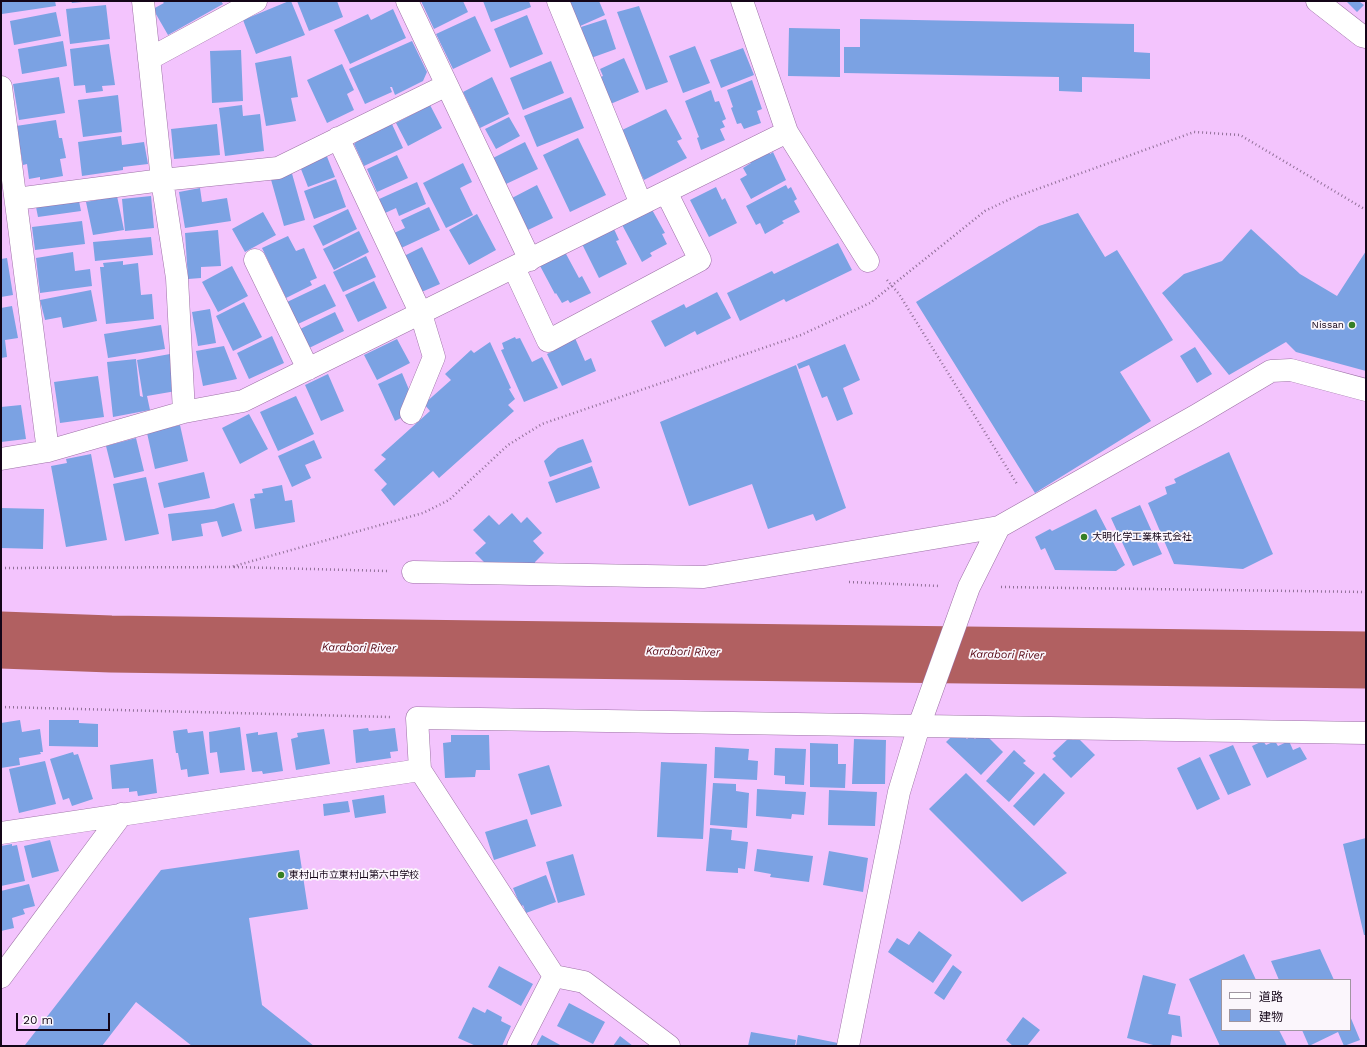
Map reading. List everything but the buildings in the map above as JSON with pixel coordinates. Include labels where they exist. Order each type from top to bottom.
[{"type":"street","points":[[143,1],[162,180],[177,278],[184,412]]},
{"type":"street","points":[[149,58],[256,1]]},
{"type":"street","points":[[407,1],[447,85],[522,264],[548,341],[700,260],[666,192]]},
{"type":"street","points":[[558,1],[641,204]]},
{"type":"street","points":[[742,1],[788,132],[868,261]]},
{"type":"street","points":[[1317,1],[1362,36],[1366,37]]},
{"type":"street","points":[[16,199],[162,180],[278,168],[447,85]]},
{"type":"street","points":[[1,87],[48,451]]},
{"type":"street","points":[[1,458],[48,451],[184,412],[244,401],[788,132]]},
{"type":"street","points":[[338,138],[421,314],[434,357],[411,413]]},
{"type":"street","points":[[255,260],[308,369]]},
{"type":"street","points":[[413,572],[704,576],[999,527],[1197,415],[1271,371],[1291,370],[1366,390]]},
{"type":"street","points":[[848,1046],[899,792],[919,726],[967,592],[999,527]]},
{"type":"street","points":[[669,1046],[584,982],[554,976],[420,770],[417,718],[1366,734]]},
{"type":"street","points":[[1,833],[420,770]]},
{"type":"street","points":[[1,977],[122,814]]},
{"type":"street","points":[[518,1046],[554,976]]},
{"type":"path","points":[[231,567],[423,514],[449,500],[508,445],[542,424],[801,335],[870,303],[985,211],[1010,199],[1194,132],[1240,135],[1366,210]]},
{"type":"path","points":[[899,294],[1032,509]]},
{"type":"path","points":[[1,568],[231,567],[413,572]]},
{"type":"path","points":[[967,592],[1366,592]]},
{"type":"path","points":[[1,707],[417,718]]},
{"type":"waterway","name":"Karabori River","points":[[1,640],[111,644],[1366,660]]},
{"type":"place","name":"Nissan","points":[[1352,325]]},
{"type":"place","name":"大明化学工業株式会社","points":[[1084,537]]},
{"type":"place","name":"東村山市立東村山第六中学校","points":[[281,875]]}]
